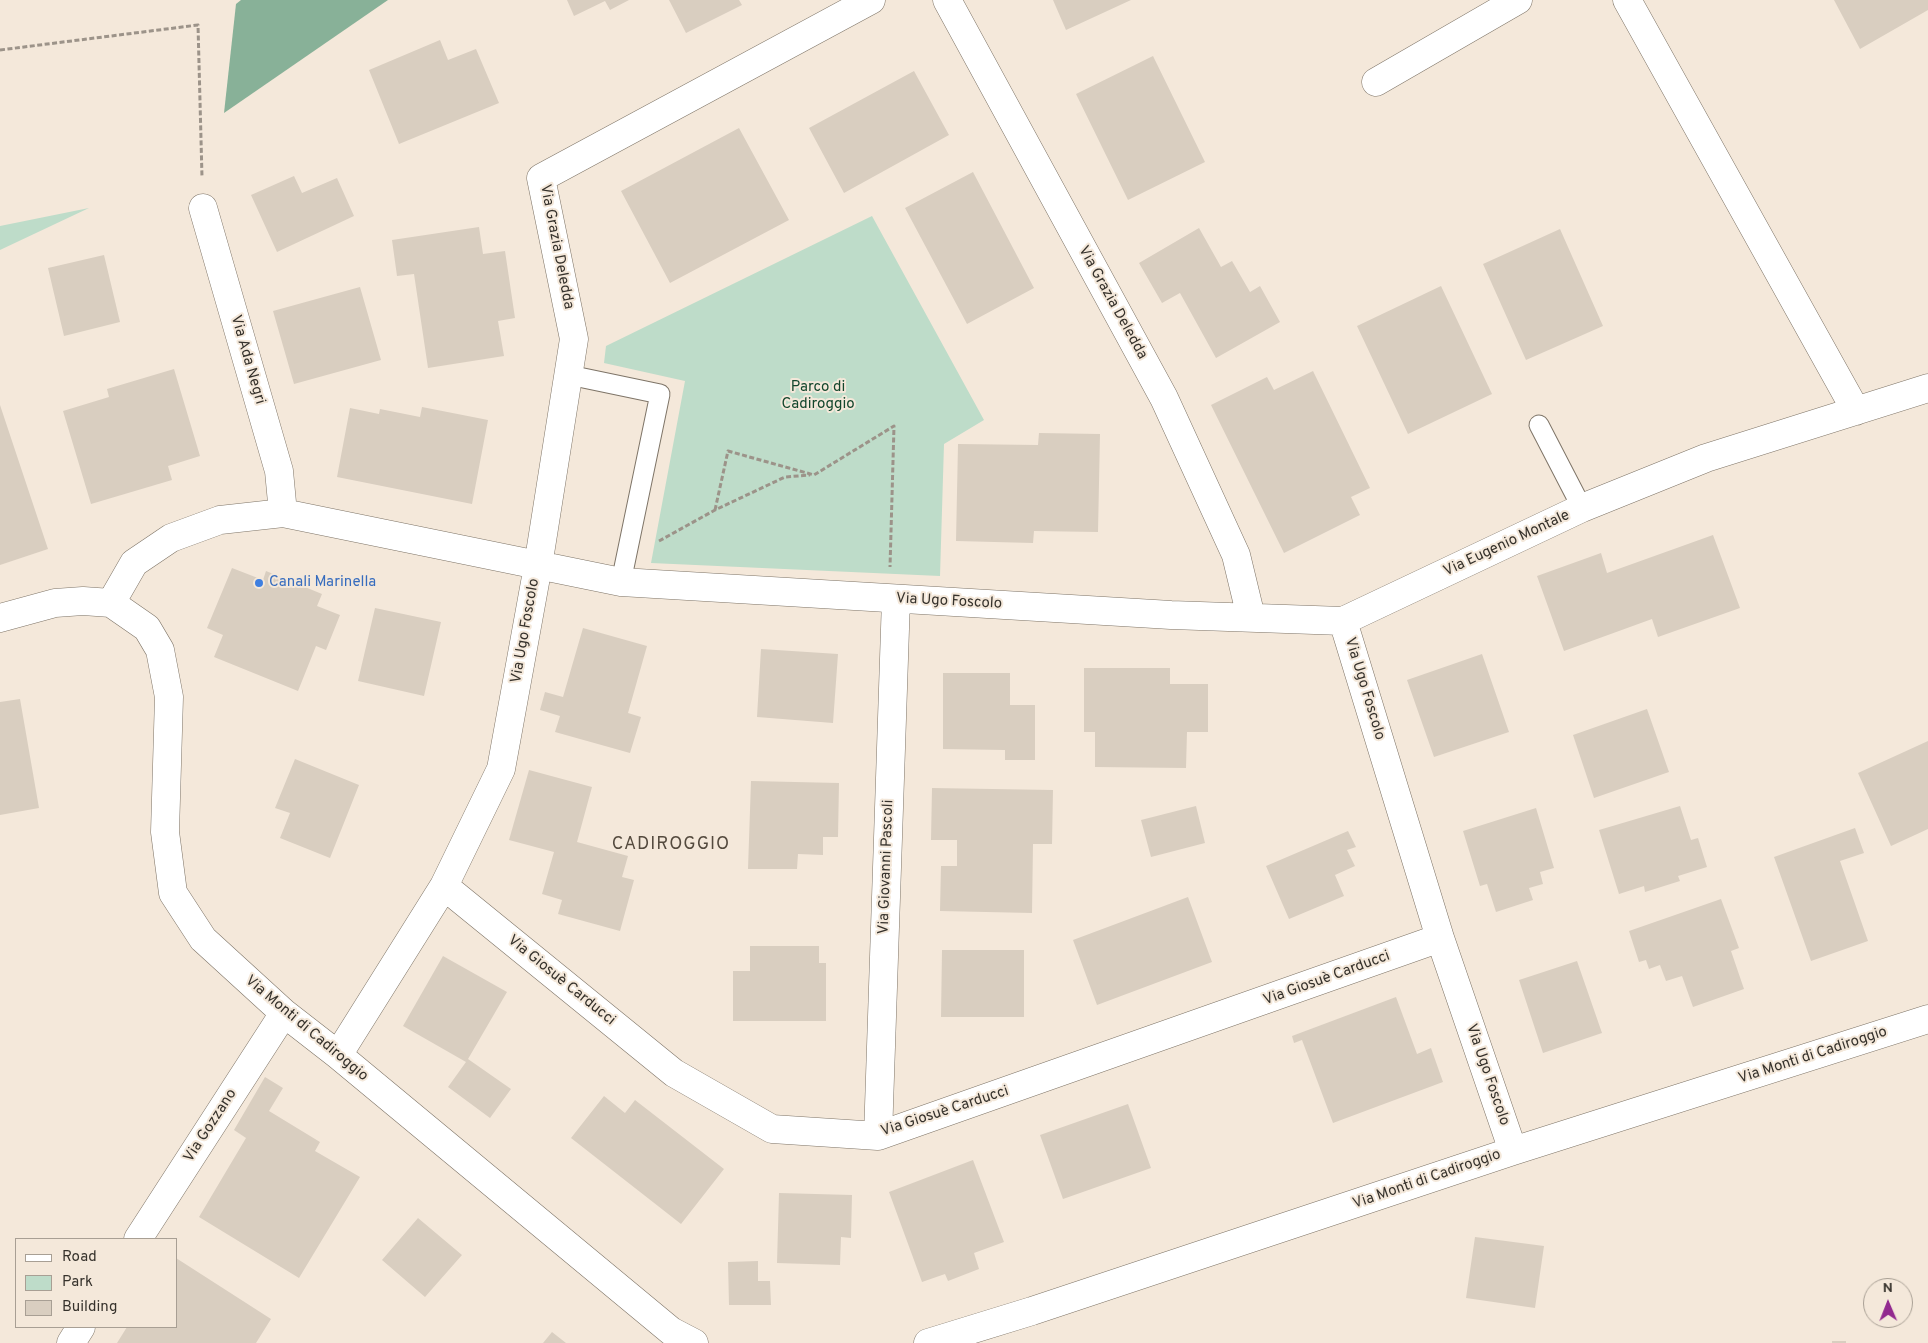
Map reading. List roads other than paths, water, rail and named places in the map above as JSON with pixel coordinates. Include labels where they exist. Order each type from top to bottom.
[{"type":"street","name":"Via Grazia Deledda","points":[[538,566],[574,340],[542,178],[871,0]]},
{"type":"street","name":"Via Grazia Deledda","points":[[947,0],[1164,398],[1236,555],[1251,617]]},
{"type":"street","points":[[1376,82],[1518,0]]},
{"type":"street","points":[[1627,0],[1856,412]]},
{"type":"street","name":"Via Ada Negri","points":[[203,208],[279,471],[282,513]]},
{"type":"street","name":"Via Eugenio Montale","points":[[1343,621],[1582,508],[1706,458],[1928,388]]},
{"type":"street","points":[[111,603],[134,563],[171,538],[220,520],[282,513],[538,566]]},
{"type":"street","name":"Via Ugo Foscolo","points":[[338,1055],[444,886],[501,769],[538,566],[623,571],[896,599],[1161,614],[1343,621],[1440,938],[1513,1151]]},
{"type":"street","name":"Via Giovanni Pascoli","points":[[878,1136],[896,599]]},
{"type":"street","name":"Via Monti di Cadiroggio","points":[[0,618],[55,603],[83,601],[111,603],[148,628],[160,650],[169,697],[165,832],[174,893],[203,939],[284,1013],[338,1055],[671,1331],[694,1343]]},
{"type":"street","name":"Via Giosuè Carducci","points":[[444,886],[674,1074],[772,1129],[878,1136],[1440,938]]},
{"type":"street","name":"Via Gozzano","points":[[139,1238],[284,1013]]},
{"type":"street","name":"Via Monti di Cadiroggio","points":[[928,1343],[1032,1312],[1513,1151],[1928,1019]]},
{"type":"street","points":[[71,1343],[80,1328]]},
{"type":"lane","points":[[569,375],[660,394],[623,571]]},
{"type":"lane","points":[[1539,425],[1582,508]]},
{"type":"place","name":"Canali Marinella","points":[[259,583]]},
{"type":"district","name":"CADIROGGIO","points":[[671,845]]},
{"type":"park label","name":"Parco di Cadiroggio","points":[[818,396]]}]
